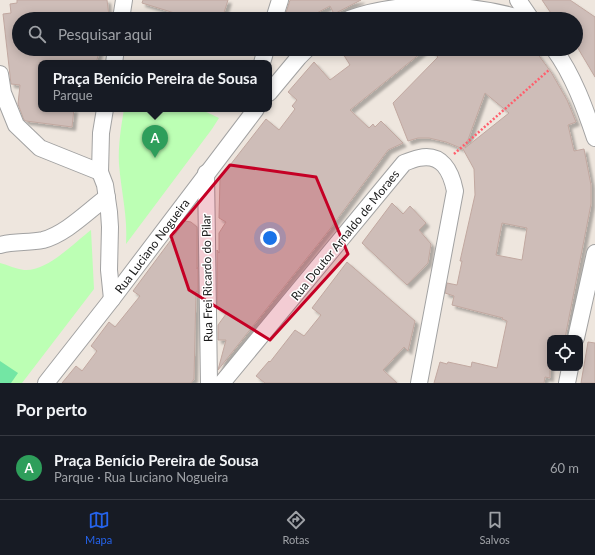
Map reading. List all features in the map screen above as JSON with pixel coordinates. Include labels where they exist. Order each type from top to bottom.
[{"type":"street","points":[[122,12],[124,0]]},
{"type":"street","points":[[276,12],[280,0]]},
{"type":"street","points":[[518,0],[526,12]]},
{"type":"street","points":[[369,12],[383,7],[418,2],[460,4],[501,12]]},
{"type":"street","points":[[272,90],[300,56]]},
{"type":"street","points":[[559,56],[582,101],[595,138]]},
{"type":"street","points":[[0,74],[3,94],[16,125],[40,148],[100,172]]},
{"type":"street","points":[[104,112],[100,133],[100,172],[105,185],[110,227],[109,270],[112,299]]},
{"type":"street","name":"Rua Luciano Nogueira","points":[[46,383],[112,299],[206,173],[246,116]]},
{"type":"street","name":"Rua Doutor Arnaldo de Moraes","points":[[222,383],[404,163],[418,158],[432,157],[444,164]]},
{"type":"street","points":[[419,383],[455,191],[452,177],[444,164]]},
{"type":"street","name":"Rua Frei Ricardo do Pilar","points":[[206,173],[209,383]]},
{"type":"street","points":[[0,245],[31,242],[53,237],[107,197]]},
{"type":"street","points":[[577,335],[595,253]]},
{"type":"street","points":[[566,383],[569,371]]},
{"type":"path","points":[[444,164],[556,56]]},
{"type":"highlighted area","points":[[230,165],[316,177],[348,254],[270,340],[189,290],[171,236]]},
{"type":"green space","points":[[124,112],[206,112],[219,118],[126,244],[126,224],[119,157]]},
{"type":"green space","points":[[91,230],[94,289],[22,383],[0,383],[0,263],[24,270],[42,266],[60,255]]},
{"type":"green space","points":[[0,361],[18,373],[11,383],[0,383]]},
{"type":"building","points":[[17,0],[107,0],[108,12],[12,12],[12,56],[98,56],[97,60],[38,60],[38,112],[74,112],[72,127],[24,120],[18,104],[20,85],[11,84],[3,14],[11,13],[10,4],[17,3]]},
{"type":"building","points":[[143,0],[228,0],[224,12],[171,12],[142,3]]},
{"type":"building","points":[[290,0],[361,0],[338,12],[333,12],[330,6],[319,12],[286,12]]},
{"type":"building","points":[[542,0],[570,0],[595,17],[595,77],[583,56],[583,12],[550,12]]},
{"type":"building","points":[[344,56],[417,56],[350,110],[369,128],[373,124],[375,127],[381,121],[403,143],[388,150],[330,229],[218,370],[226,340],[218,340],[218,325],[226,314],[217,307],[217,250],[219,253],[219,233],[226,222],[219,218],[220,178],[266,119],[279,130],[295,109],[292,106],[297,100],[288,92],[314,62],[330,80],[350,65]]},
{"type":"building","points":[[437,56],[539,56],[551,72],[567,100],[576,122],[568,125],[574,151],[584,149],[591,185],[591,204],[566,335],[547,335],[547,371],[550,371],[550,378],[545,377],[544,383],[434,383],[440,362],[447,364],[448,362],[471,367],[472,362],[497,368],[507,321],[502,319],[503,318],[452,305],[454,296],[445,293],[447,283],[457,285],[462,261],[460,261],[475,195],[474,169],[463,149],[446,142],[429,138],[418,138],[408,141],[393,103],[438,57]],"holes":[[[485,93],[509,113],[465,148]],[[502,223],[527,228],[522,260],[496,255]]]},
{"type":"building","points":[[392,203],[403,214],[410,206],[426,223],[419,230],[431,244],[428,263],[407,285],[362,243]]},
{"type":"building","points":[[185,221],[191,222],[197,227],[198,292],[196,291],[194,379],[191,383],[62,383],[76,366],[82,371],[97,351],[91,346],[109,322],[115,327],[140,296],[133,291]]},
{"type":"building","points":[[347,262],[415,321],[408,351],[404,347],[383,370],[397,383],[265,383],[256,376],[269,361],[270,362],[295,330],[304,336],[321,315],[312,308]]},
{"type":"building","points":[[588,342],[595,343],[595,383],[581,383]]},
{"type":"place","name":"Praça Benício Pereira de Sousa","points":[[155,158]]}]
